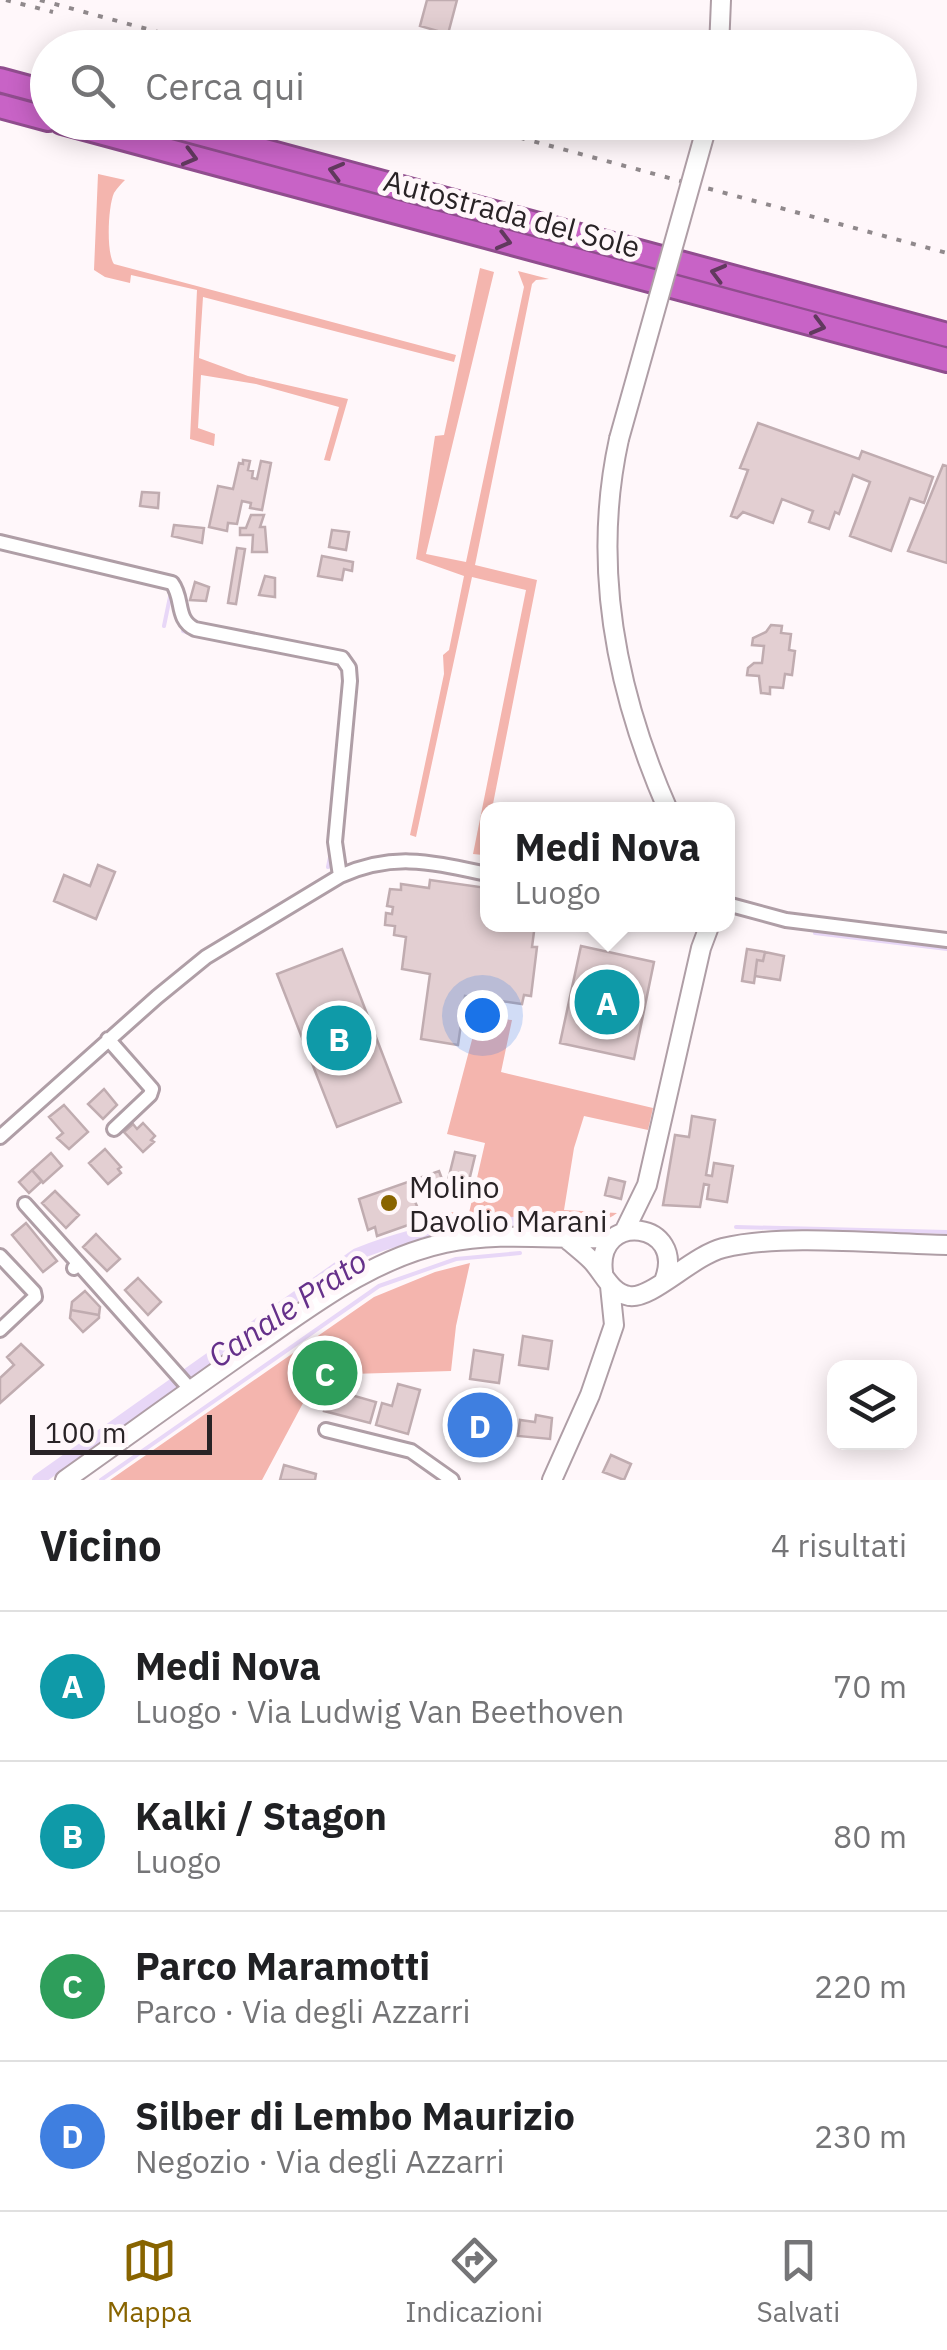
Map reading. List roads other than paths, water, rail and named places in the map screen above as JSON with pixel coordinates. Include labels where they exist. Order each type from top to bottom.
[{"type":"highway","points":[[0,80],[30,88]]},
{"type":"highway","points":[[0,106],[30,114]]},
{"type":"highway","name":"Autostrada del Sole","points":[[129,140],[947,360]]},
{"type":"highway","name":"Autostrada del Sole","points":[[223,140],[947,335]]},
{"type":"street","points":[[720,30],[721,0]]},
{"type":"street","points":[[665,802],[623,684],[610,614],[607,520],[619,440],[703,140]]},
{"type":"street","points":[[0,542],[172,583],[182,618],[196,629],[342,658],[350,681],[335,842],[340,876]]},
{"type":"street","points":[[0,1137],[108,1039],[222,946],[340,876],[362,866],[404,860],[480,873]]},
{"type":"street","points":[[735,906],[786,920],[947,940]]},
{"type":"street","points":[[697,932],[701,948]]},
{"type":"street","points":[[614,1324],[603,1254],[647,1185],[707,932]]},
{"type":"street","points":[[108,1039],[152,1089],[114,1129]]},
{"type":"street","points":[[647,1185],[659,1241],[668,1258],[664,1281]]},
{"type":"street","points":[[25,1204],[76,1266],[185,1382]]},
{"type":"street","points":[[65,1480],[185,1382],[398,1256],[450,1242],[502,1236],[568,1240],[644,1231],[659,1241],[711,1252]]},
{"type":"street","points":[[568,1240],[619,1293],[640,1296]]},
{"type":"street","points":[[552,1480],[590,1394],[614,1324],[640,1296],[711,1252],[766,1242],[947,1246]]},
{"type":"street","points":[[0,1256],[36,1297],[0,1330]]},
{"type":"street","points":[[326,1430],[411,1451],[452,1480]]},
{"type":"waterway","points":[[164,626],[171,592]]},
{"type":"waterway","points":[[183,631],[193,634]]},
{"type":"waterway","points":[[328,867],[331,852]]},
{"type":"waterway","points":[[815,933],[947,949]]},
{"type":"waterway","name":"Canale Prato","points":[[38,1480],[357,1254],[411,1236],[461,1226],[569,1223]]},
{"type":"waterway","points":[[736,1227],[947,1232]]},
{"type":"waterway","points":[[101,1480],[379,1286],[456,1259],[520,1253]]},
{"type":"railway","points":[[6,0],[53,12]]},
{"type":"railway","points":[[40,0],[151,30]]},
{"type":"railway","points":[[529,140],[947,253]]},
{"type":"place","name":"Medi Nova","points":[[607,1002]]},
{"type":"place","name":"Kalki / Stagon","points":[[339,1038]]},
{"type":"place","name":"Molino Davolio Marani","points":[[389,1203]]},
{"type":"place","name":"Parco Maramotti","points":[[325,1373]]},
{"type":"place","name":"Silber di Lembo Maurizio","points":[[480,1425]]}]
